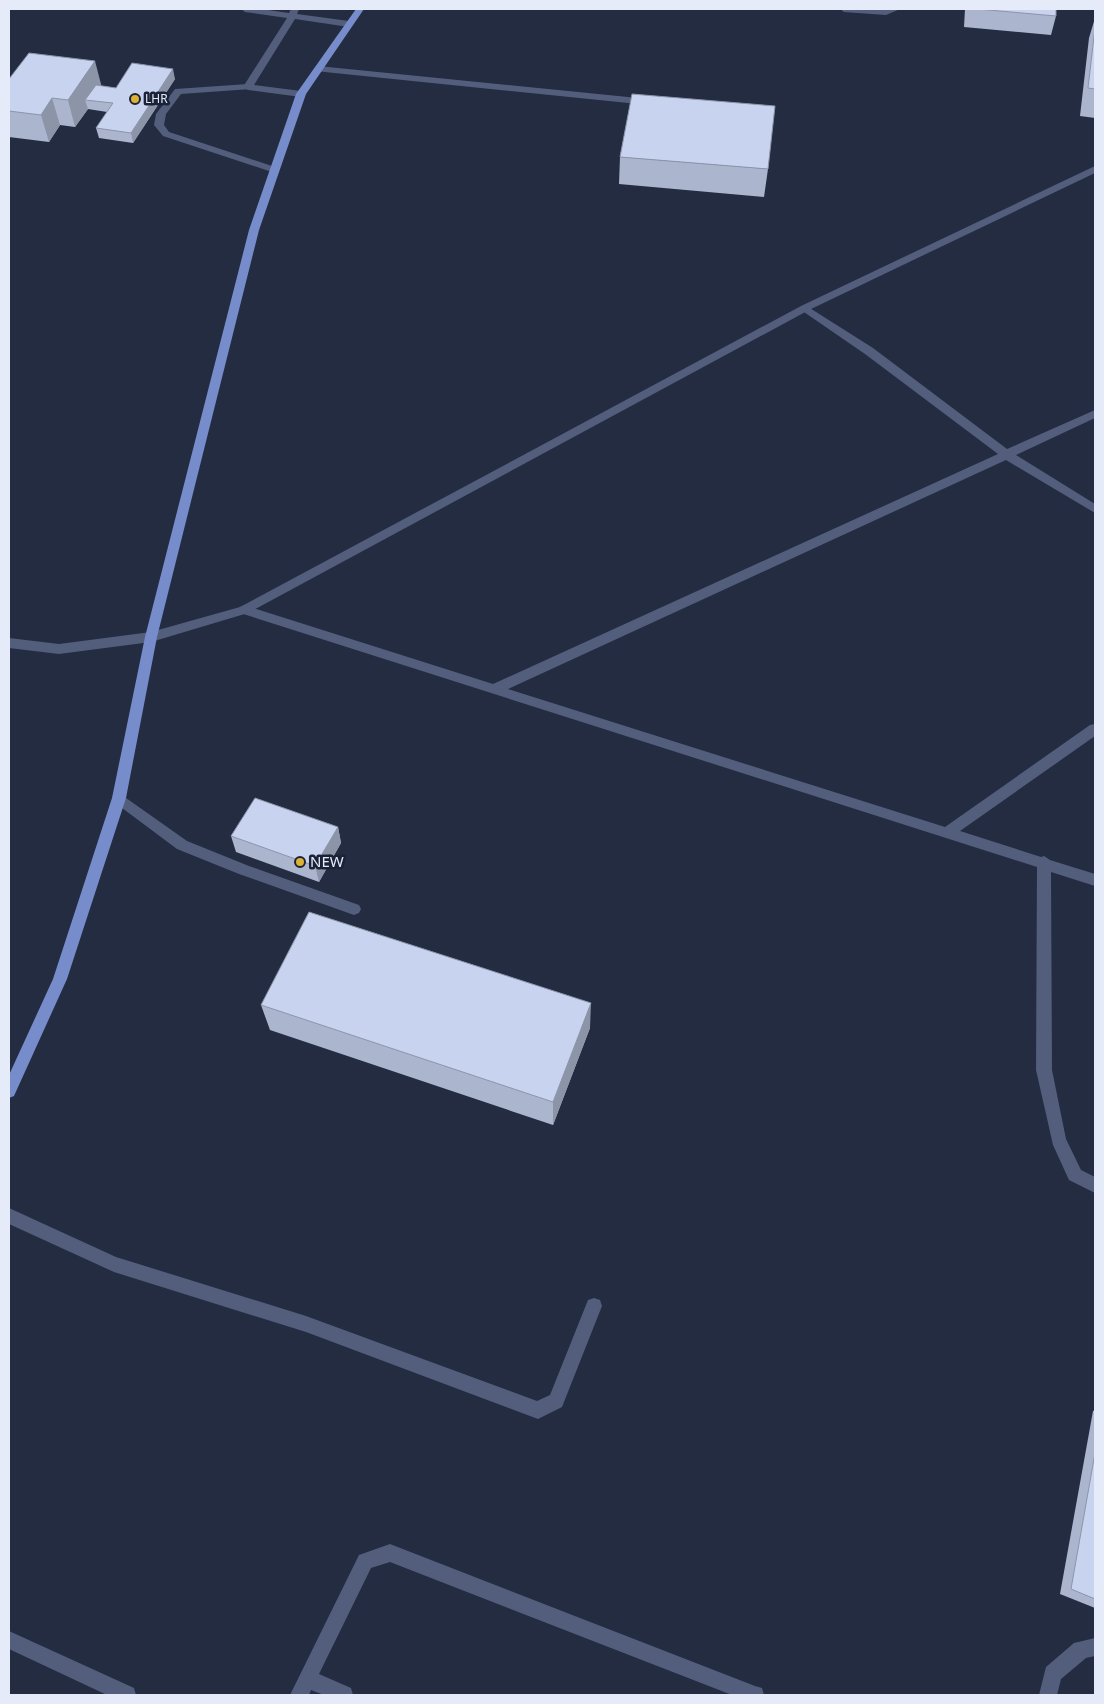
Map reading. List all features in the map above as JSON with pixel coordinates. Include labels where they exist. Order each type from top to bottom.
[{"type":"main road","points":[[9,1091],[60,979],[119,798],[152,637],[254,230],[301,94],[360,9]]},
{"type":"street","points":[[246,9],[294,12],[349,24]]},
{"type":"street","points":[[844,9],[886,12],[896,9]]},
{"type":"street","points":[[248,87],[294,12]]},
{"type":"street","points":[[318,69],[655,102]]},
{"type":"street","points":[[275,170],[166,134],[159,125],[161,114],[178,91],[248,87],[301,94]]},
{"type":"street","points":[[9,643],[59,649],[152,637],[244,610],[805,308],[1095,169]]},
{"type":"street","points":[[805,308],[869,351],[1008,455],[1095,509]]},
{"type":"street","points":[[496,689],[1095,414]]},
{"type":"street","points":[[244,610],[1044,862],[1095,880]]},
{"type":"street","points":[[947,832],[1095,729]]},
{"type":"street","points":[[119,798],[182,845],[244,870],[354,909]]},
{"type":"street","points":[[1044,862],[1044,1070],[1058,1140],[1075,1175],[1095,1185]]},
{"type":"street","points":[[9,1216],[114,1264],[306,1324],[538,1410],[556,1401],[594,1306]]},
{"type":"street","points":[[299,1695],[365,1561],[390,1553],[755,1695]]},
{"type":"street","points":[[9,1640],[127,1695]]},
{"type":"street","points":[[1048,1695],[1053,1674],[1081,1650],[1095,1647]]},
{"type":"street","points":[[307,1678],[344,1695]]},
{"type":"building","points":[[977,9],[1056,9],[1056,16]]},
{"type":"building","points":[[1095,28],[1095,89],[1088,88]]},
{"type":"building","points":[[29,53],[95,61],[68,100],[52,98],[41,115],[9,111],[9,79]]},
{"type":"building","points":[[132,63],[173,69],[131,133],[96,128],[113,103],[85,100],[96,85],[116,88]]},
{"type":"building","points":[[632,94],[775,106],[768,169],[620,157]]},
{"type":"building","points":[[255,798],[338,827],[315,866],[231,836]]},
{"type":"building","points":[[309,912],[591,1003],[553,1102],[261,1005]]},
{"type":"building","points":[[1095,1453],[1095,1599],[1071,1589]]},
{"type":"place","name":"LHR","points":[[135,99]]},
{"type":"place","name":"NEW","points":[[300,862]]}]
